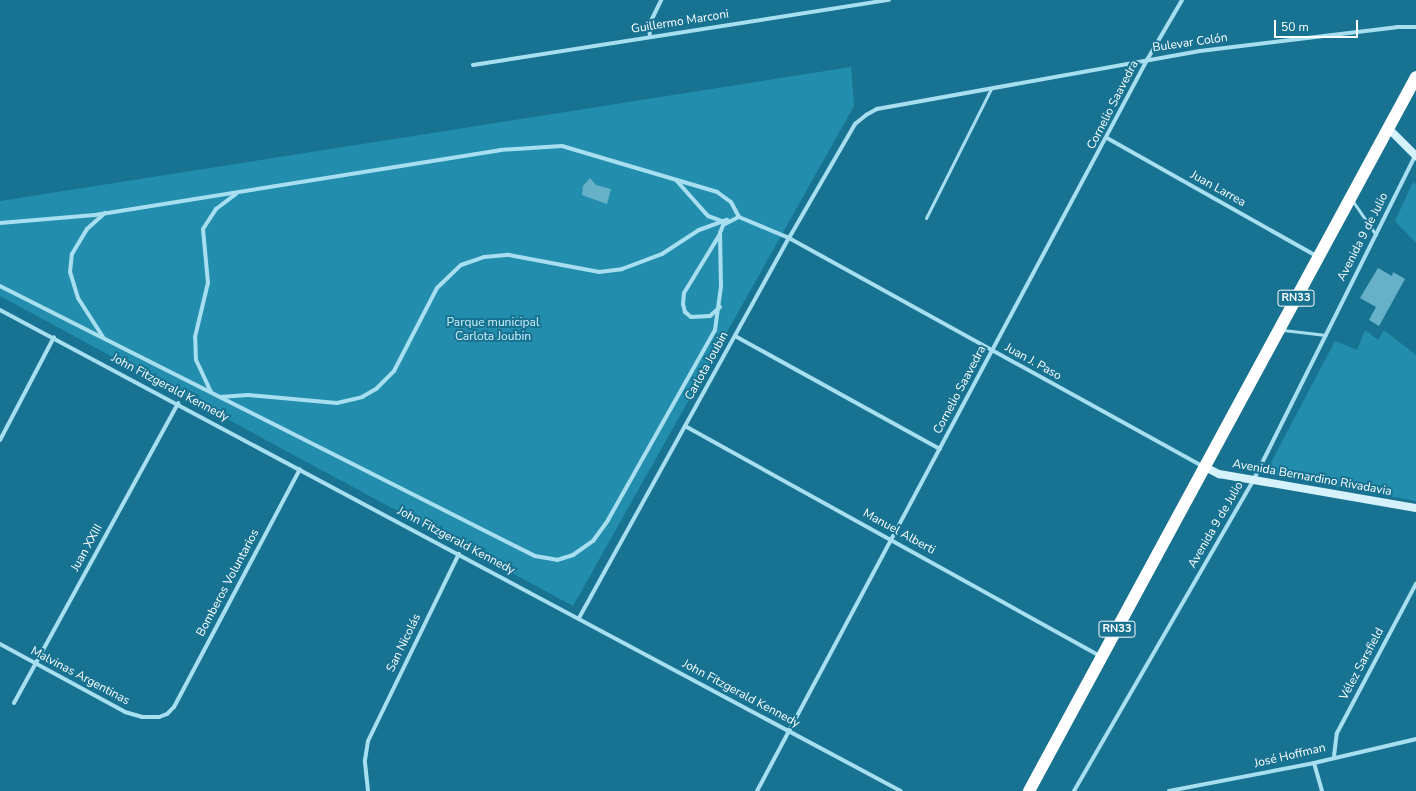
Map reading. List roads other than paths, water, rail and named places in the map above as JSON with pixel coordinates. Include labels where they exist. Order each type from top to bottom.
[{"type":"highway","name":"RN33","points":[[1029,791],[1416,77]]},
{"type":"main road","points":[[1388,128],[1416,155]]},
{"type":"main road","name":"Avenida Bernardino Rivadavia","points":[[1205,467],[1219,474],[1416,508]]},
{"type":"street","points":[[650,37],[649,25],[661,0]]},
{"type":"street","name":"Guillermo Marconi","points":[[473,65],[890,0]]},
{"type":"street","name":"Cornelio Saavedra","points":[[757,791],[1107,138],[1147,60],[1182,0]]},
{"type":"street","name":"Bulevar Colón","points":[[855,124],[877,109],[1147,60],[1350,32],[1416,27]]},
{"type":"street","name":"Carlota Joubin","points":[[579,618],[789,238],[855,124]]},
{"type":"street","name":"Juan Larrea","points":[[1107,138],[1318,257]]},
{"type":"street","points":[[0,223],[105,213],[500,150],[562,146],[717,192],[731,202],[739,217],[722,221],[698,230],[662,254],[622,270],[599,272],[508,255],[484,257],[461,265],[437,288],[394,371],[376,389],[362,397],[337,403],[248,395],[219,397]]},
{"type":"street","name":"Avenida 9 de Julio","points":[[1074,791],[1254,479],[1416,155]]},
{"type":"street","points":[[676,179],[708,216],[722,221]]},
{"type":"street","points":[[211,392],[196,360],[195,337],[208,283],[203,230],[216,209],[238,193]]},
{"type":"street","points":[[105,213],[87,228],[72,254],[70,272],[78,298],[105,339]]},
{"type":"street","name":"Juan J. Paso","points":[[739,217],[789,238],[1205,467]]},
{"type":"street","points":[[720,307],[710,316],[691,317],[685,312],[683,304],[684,293],[720,234],[723,225],[730,220]]},
{"type":"street","points":[[0,286],[535,556],[557,560],[573,555],[593,541],[608,520],[715,330],[720,307],[720,234]]},
{"type":"street","name":"John Fitzgerald Kennedy","points":[[0,310],[178,403],[901,791]]},
{"type":"street","points":[[735,336],[940,449]]},
{"type":"street","points":[[0,440],[54,337]]},
{"type":"street","name":"Juan XXIII","points":[[14,703],[178,403]]},
{"type":"street","name":"Manuel Alberti","points":[[685,426],[1102,657]]},
{"type":"street","name":"Bomberos Voluntarios","points":[[174,706],[300,469]]},
{"type":"street","name":"San Nicolás","points":[[368,791],[365,760],[368,741],[459,554]]},
{"type":"street","name":"Vélez Sarsfield","points":[[1334,756],[1338,733],[1416,584]]},
{"type":"street","name":"Malvinas Argentinas","points":[[0,644],[125,712],[142,717],[159,717],[174,706]]},
{"type":"street","name":"José Hoffman","points":[[1169,791],[1314,763],[1334,756],[1416,739]]},
{"type":"street","points":[[1314,763],[1322,791]]},
{"type":"lane","points":[[926,218],[991,89]]},
{"type":"lane","points":[[1351,198],[1376,235]]},
{"type":"lane","points":[[1279,330],[1326,335]]},
{"type":"park label","name":"Parque municipal Carlota Joubin","points":[[493,330]]}]
